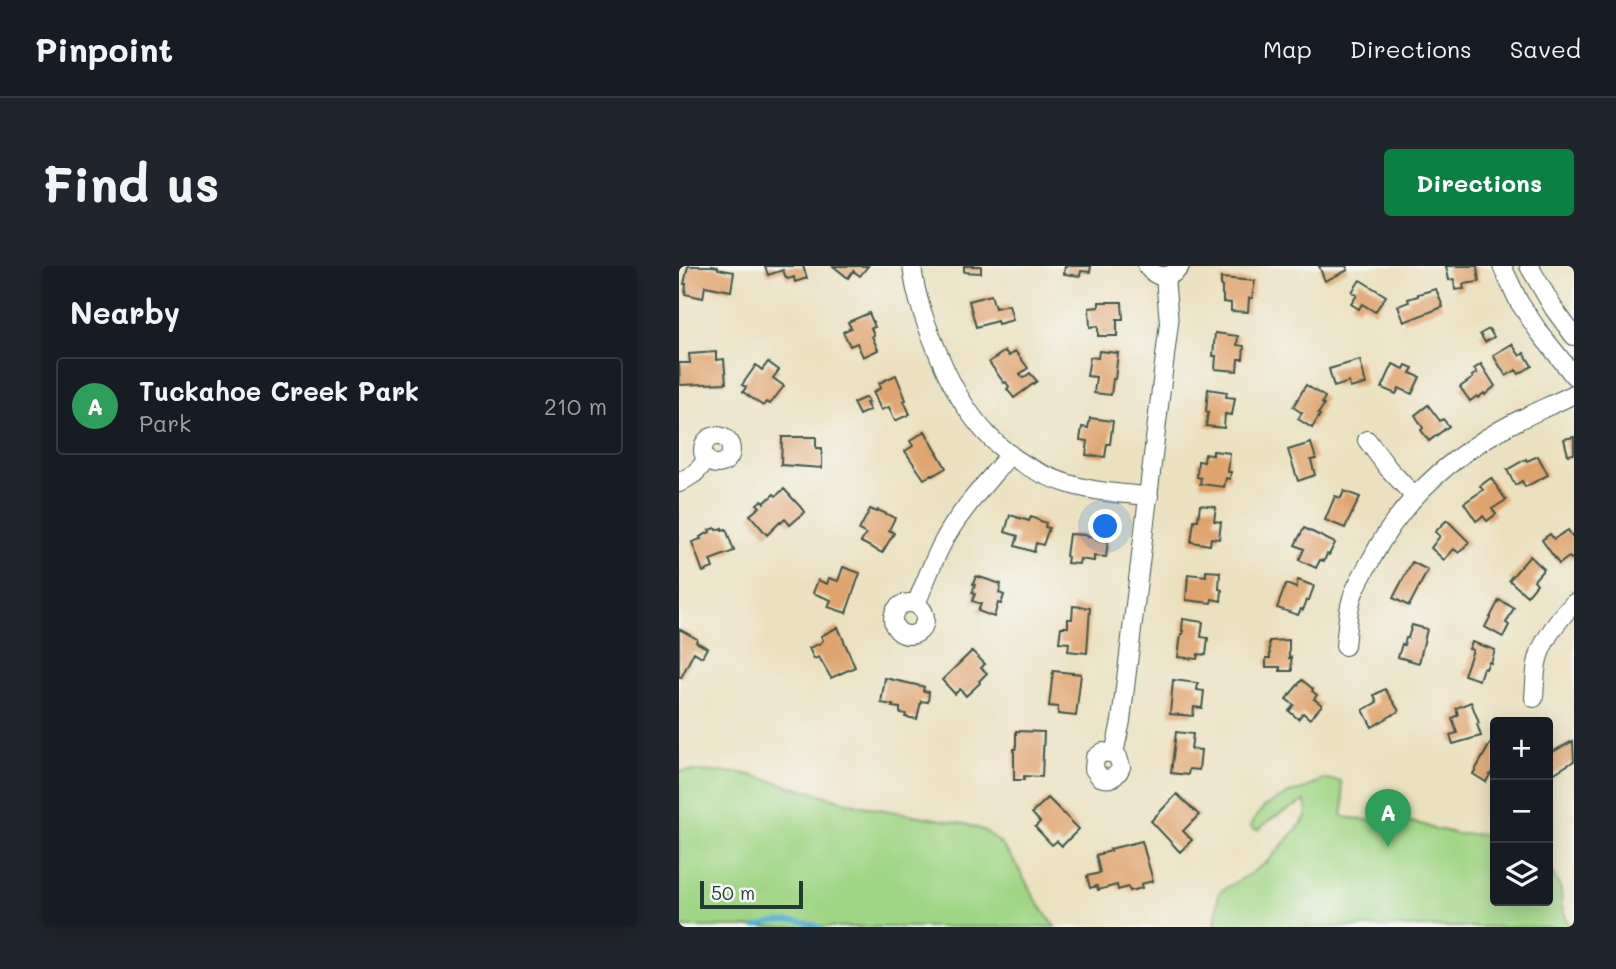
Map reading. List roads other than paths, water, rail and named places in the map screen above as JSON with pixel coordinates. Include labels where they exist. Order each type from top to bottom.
[{"type":"street","points":[[912,266],[921,313],[956,393],[971,417],[993,441],[1026,466],[1071,485],[1149,496]]},
{"type":"street","points":[[1147,266],[1153,273],[1165,277],[1177,272],[1180,266]]},
{"type":"street","points":[[1502,266],[1519,302],[1574,376]]},
{"type":"street","points":[[1529,266],[1554,309],[1574,336]]},
{"type":"street","points":[[1114,754],[1121,721],[1169,323],[1165,277]]},
{"type":"street","points":[[1345,646],[1355,591],[1377,547],[1414,496],[1464,452],[1503,428],[1574,394]]},
{"type":"street","points":[[1367,440],[1414,496]]},
{"type":"street","points":[[916,604],[947,534],[1010,454]]},
{"type":"street","points":[[679,483],[695,473],[707,460]]},
{"type":"street","points":[[1534,698],[1540,651],[1574,603]]},
{"type":"waterway","points":[[756,927],[789,921],[821,927]]},
{"type":"place","name":"Tuckahoe Creek Park","points":[[1388,847]]}]
